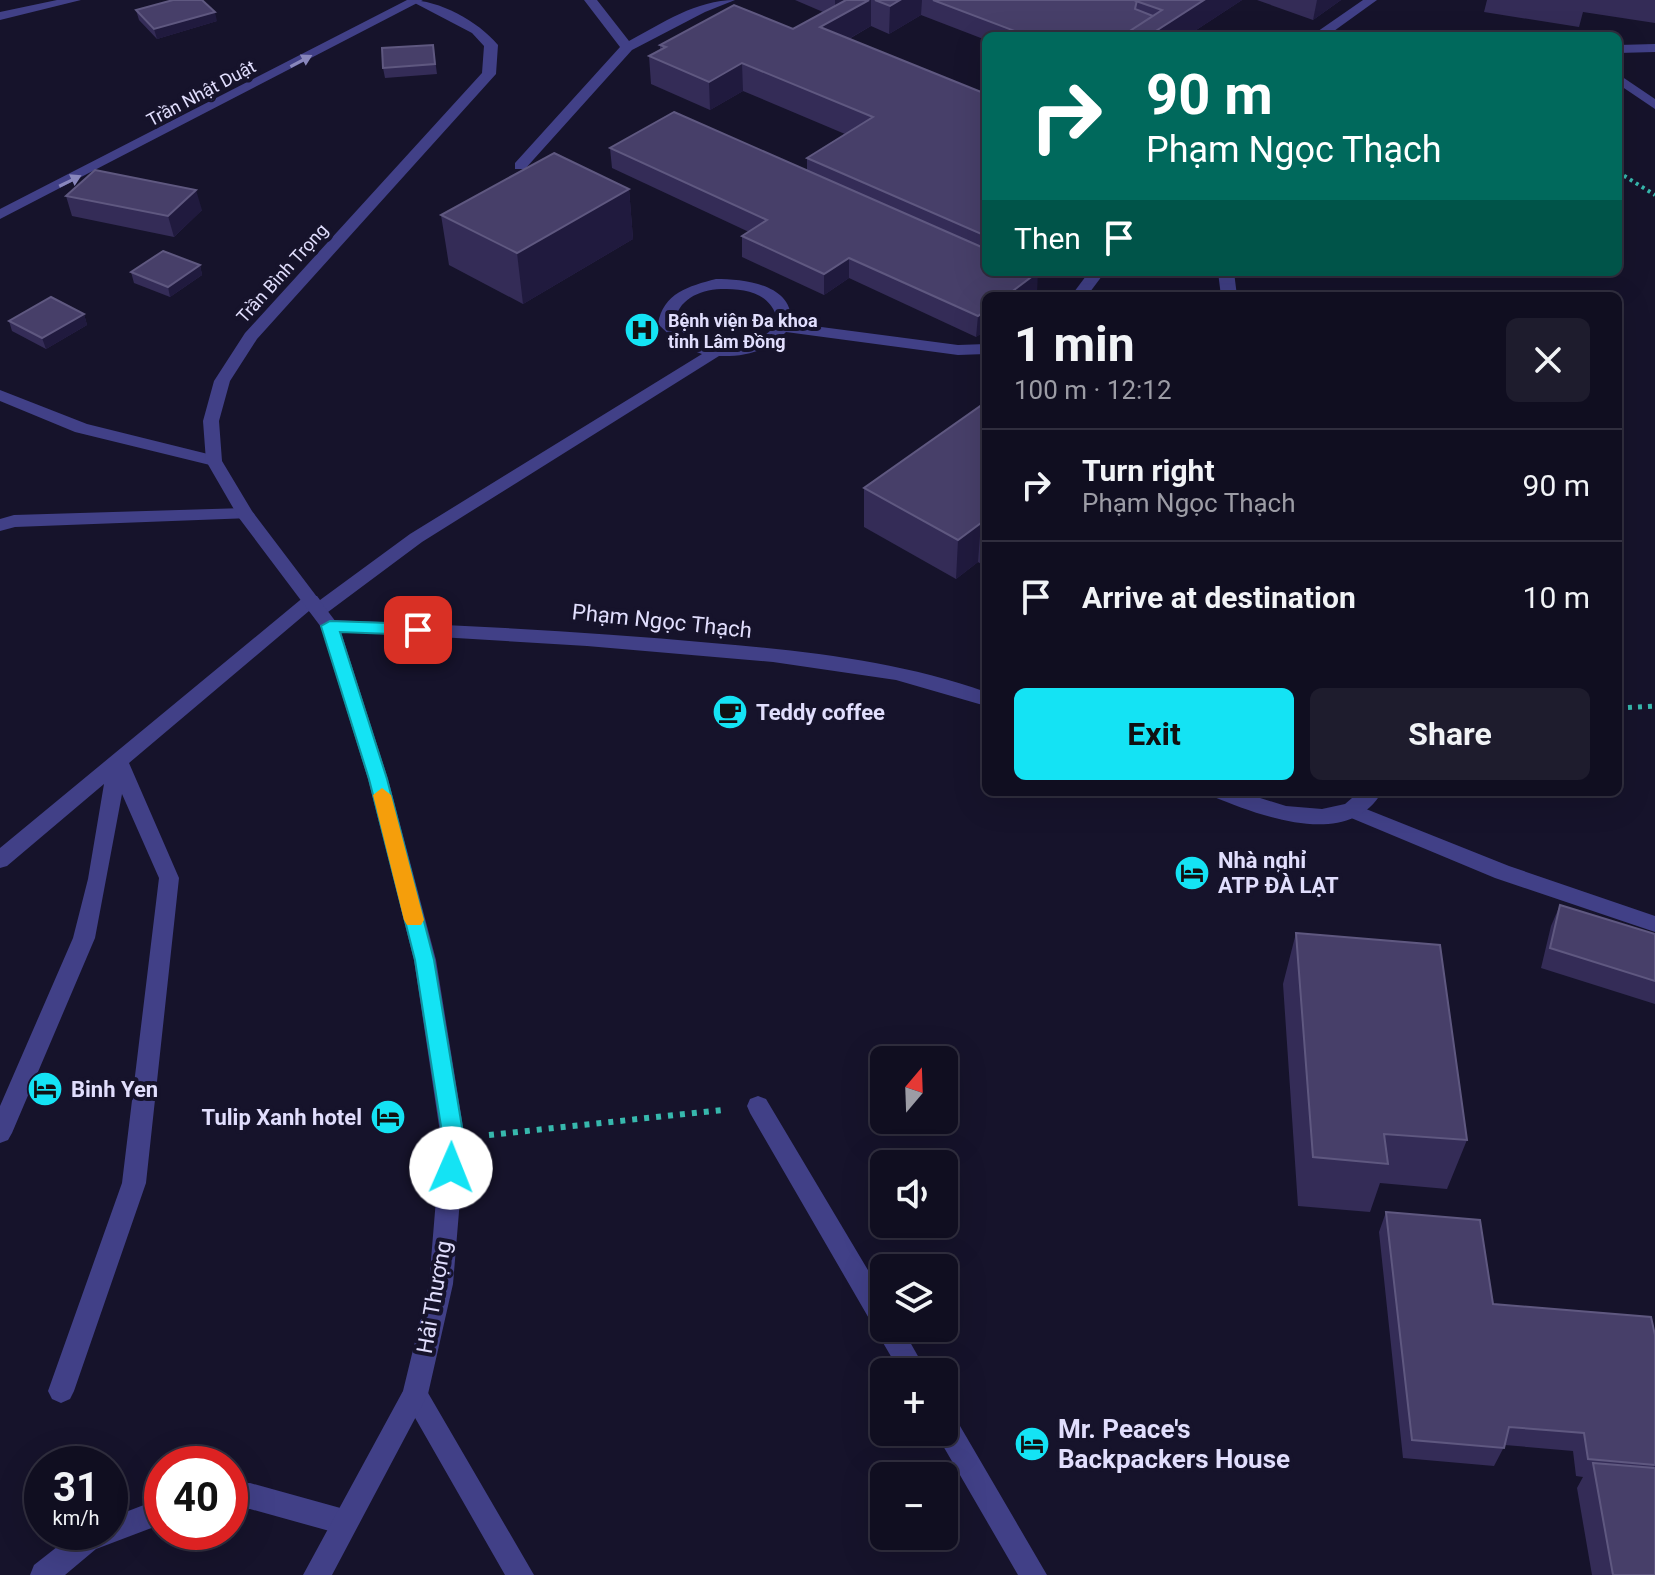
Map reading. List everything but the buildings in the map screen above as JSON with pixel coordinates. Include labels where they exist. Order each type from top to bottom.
[{"type":"street","points":[[0,16],[75,0]]},
{"type":"street","name":"Trần Nhật Duật","points":[[0,215],[416,0]]},
{"type":"street","name":"Trần Bình Trọng","points":[[320,613],[245,514],[214,461],[211,421],[222,381],[251,336],[489,74],[491,45],[477,30],[416,0]]},
{"type":"street","points":[[590,0],[627,47]]},
{"type":"street","points":[[1324,32],[1371,0]]},
{"type":"street","points":[[520,166],[627,47],[720,1]]},
{"type":"street","points":[[1622,49],[1655,48]]},
{"type":"street","points":[[1622,81],[1655,105]]},
{"type":"street","points":[[0,860],[179,707],[320,613],[416,538],[717,351],[757,345],[773,337],[782,327],[784,315],[780,304],[770,294],[754,287],[716,284],[684,294],[672,303],[666,313],[666,324],[683,342],[717,351]]},
{"type":"street","points":[[782,327],[958,350],[982,349]]},
{"type":"street","points":[[0,395],[81,428],[214,461]]},
{"type":"street","points":[[0,525],[14,521],[245,514]]},
{"type":"street","name":"Phạm Ngọc Thạch","points":[[320,613],[809,660],[909,677],[982,698]]},
{"type":"street","name":"Hải Thượng","points":[[317,1575],[415,1394],[441,1284],[453,1139],[425,960],[378,779],[320,613]]},
{"type":"street","points":[[0,1133],[84,938],[98,879],[118,761]]},
{"type":"street","points":[[61,1391],[134,1183],[169,878],[118,761]]},
{"type":"street","points":[[1231,796],[1310,818],[1351,810],[1367,796]]},
{"type":"street","points":[[1351,810],[1502,872],[1655,924]]},
{"type":"street","points":[[758,1106],[870,1296]]},
{"type":"street","points":[[415,1394],[520,1575]]},
{"type":"street","points":[[957,1446],[1033,1575]]},
{"type":"street","points":[[248,1496],[344,1522]]},
{"type":"street","points":[[44,1575],[75,1550]]},
{"type":"path","points":[[1622,174],[1655,195]]},
{"type":"path","points":[[1622,708],[1655,706]]},
{"type":"path","points":[[453,1139],[758,1106]]},
{"type":"slow traffic","points":[[382,795],[414,920]]},
{"type":"place","name":"Bệnh viện Đa khoa tỉnh Lâm Đồng","points":[[642,330]]},
{"type":"place","name":"Teddy coffee","points":[[730,712]]},
{"type":"place","name":"Nhà nghỉ ATP ĐÀ LẠT","points":[[1192,873]]},
{"type":"place","name":"Binh Yen","points":[[45,1089]]},
{"type":"place","name":"Tulip Xanh hotel","points":[[388,1117]]},
{"type":"place","name":"Mr. Peace's Backpackers House","points":[[1032,1444]]},
{"type":"route","points":[[418,630],[330,626],[378,779],[425,960],[453,1139],[451,1168]]}]
